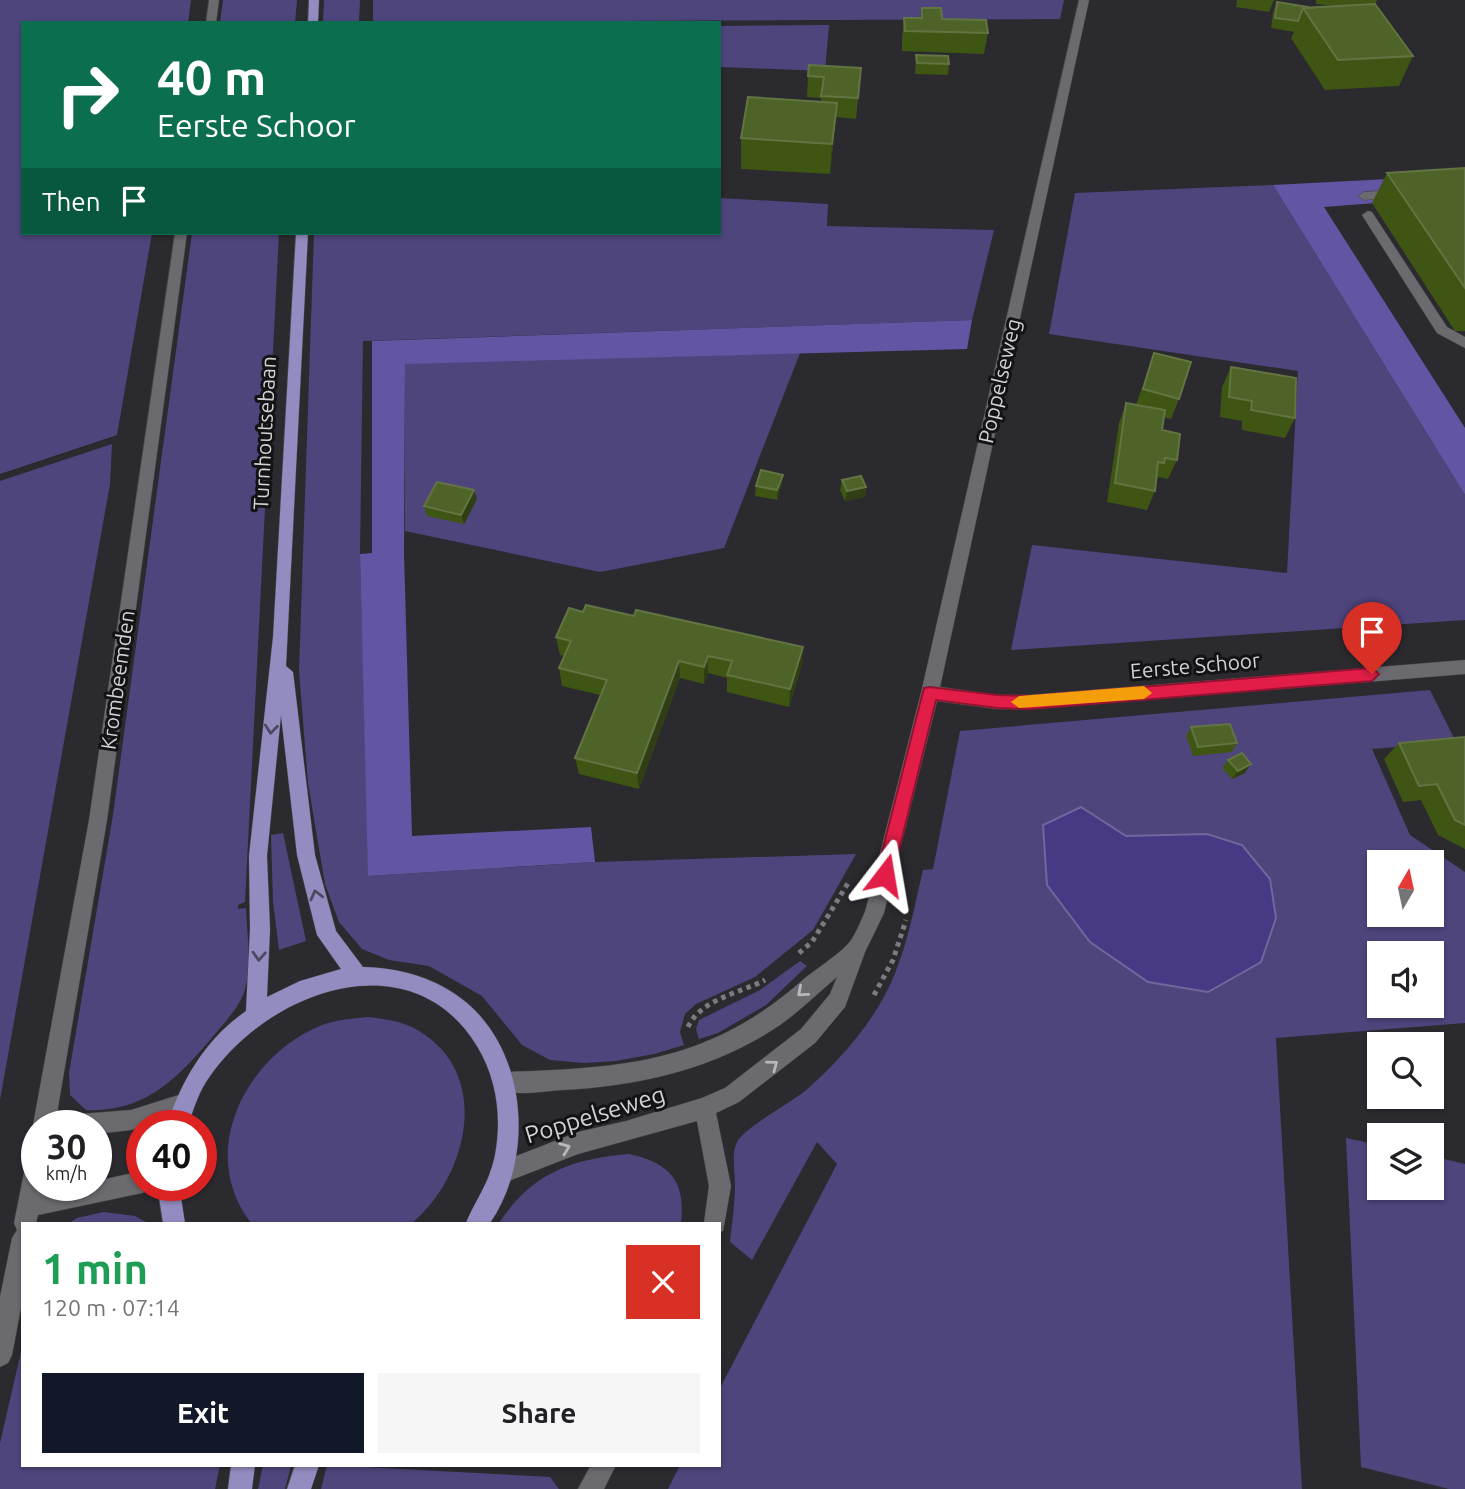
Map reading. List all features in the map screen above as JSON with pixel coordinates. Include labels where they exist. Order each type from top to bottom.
[{"type":"main road","points":[[313,21],[314,0]]},
{"type":"main road","name":"Turnhoutsebaan","points":[[256,1014],[260,929],[258,856],[281,637],[302,235]]},
{"type":"main road","name":"Turnhoutsebaan","points":[[281,637],[306,855],[327,935],[358,976]]},
{"type":"main road","points":[[183,1110],[213,1054],[256,1014],[305,987],[358,976],[408,981],[452,1001],[486,1036],[506,1082],[509,1126],[501,1173],[477,1222]]},
{"type":"main road","points":[[169,1201],[174,1222]]},
{"type":"main road","points":[[240,1489],[243,1467]]},
{"type":"main road","points":[[299,1489],[306,1467]]},
{"type":"street","points":[[211,21],[214,0]]},
{"type":"street","name":"Poppelseweg","points":[[501,1173],[578,1143],[626,1132],[705,1108],[732,1095],[808,1037],[838,1000],[856,950],[874,913],[930,693],[1084,0]]},
{"type":"street","points":[[1364,197],[1415,193]]},
{"type":"street","points":[[1368,215],[1442,330],[1465,343]]},
{"type":"street","name":"Krombeemden","points":[[47,1110],[98,820],[181,235]]},
{"type":"street","name":"Eerste Schoor","points":[[930,693],[997,702],[1030,702],[1465,667]]},
{"type":"street","name":"Poppelseweg","points":[[506,1082],[559,1081],[619,1075],[695,1058],[754,1030],[775,1016],[829,968],[856,950]]},
{"type":"street","points":[[705,1108],[720,1186],[715,1222]]},
{"type":"street","points":[[27,1215],[126,1187]]},
{"type":"street","points":[[0,1355],[21,1248]]},
{"type":"street","points":[[590,1489],[603,1467]]},
{"type":"path","points":[[793,958],[812,942],[856,868]]},
{"type":"path","points":[[695,1058],[688,1029],[693,1015],[773,974]]},
{"type":"shaded area","points":[[0,0],[191,0],[188,21],[21,21],[21,235],[152,235],[117,435],[0,474]]},
{"type":"shaded area","points":[[223,0],[297,0],[295,21],[220,21]]},
{"type":"shaded area","points":[[324,0],[360,0],[359,21],[323,21]]},
{"type":"shaded area","points":[[373,0],[1064,0],[1060,19],[373,21]]},
{"type":"shaded area","points":[[829,25],[825,71],[721,67],[721,26]]},
{"type":"shaded area","points":[[1465,175],[1465,196],[1324,207],[1465,428],[1465,495],[1273,185]]},
{"type":"shaded area","points":[[1273,185],[1465,495],[1465,620],[1011,650],[1032,545],[1287,573],[1298,371],[1049,334],[1075,193]]},
{"type":"shaded area","points":[[721,198],[828,204],[827,226],[994,230],[972,320],[363,341],[360,554],[369,876],[595,862],[856,854],[813,930],[755,977],[696,1004],[685,1014],[680,1032],[684,1045],[616,1061],[584,1063],[550,1060],[522,1045],[482,996],[429,966],[389,960],[362,949],[339,922],[325,884],[308,783],[299,671],[314,235],[721,235]]},
{"type":"shaded area","points":[[192,235],[279,235],[245,902],[238,905],[238,909],[246,908],[248,969],[245,989],[233,1013],[189,1064],[160,1089],[144,1098],[127,1105],[86,1110],[70,1095],[69,1073],[113,815]]},
{"type":"shaded area","points":[[972,320],[967,349],[405,364],[404,553],[412,836],[591,827],[595,862],[368,876],[360,554],[372,553],[372,341]]},
{"type":"shaded area","points":[[800,353],[724,548],[600,572],[405,531],[405,363]]},
{"type":"shaded area","points":[[112,444],[110,484],[0,1100],[0,481]]},
{"type":"shaded area","points":[[1430,690],[1456,742],[1372,749],[1410,835],[1432,850],[1367,850],[1367,928],[1444,928],[1444,858],[1465,872],[1465,1023],[1276,1038],[1302,1489],[668,1489],[679,1467],[721,1467],[721,1386],[837,1164],[817,1142],[752,1260],[730,1242],[737,1142],[748,1130],[805,1091],[846,1050],[870,1019],[890,985],[901,956],[923,870],[933,869],[960,731]],"holes":[[[1081,807],[1126,836],[1270,879],[1276,917],[1261,962]]]},
{"type":"shaded area","points":[[1081,807],[1126,836],[1207,834],[1242,845],[1270,879],[1276,918],[1261,962],[1208,992],[1148,982],[1090,942],[1047,885],[1043,825]]},
{"type":"shaded area","points":[[283,833],[306,941],[279,950],[273,902],[271,835]]},
{"type":"shaded area","points":[[800,961],[807,966],[766,1005],[718,1033],[699,1039],[696,1029],[699,1020],[760,990]]},
{"type":"shaded area","points":[[368,1017],[413,1028],[442,1050],[457,1073],[464,1099],[464,1126],[458,1154],[447,1180],[413,1222],[250,1222],[236,1197],[229,1170],[229,1142],[235,1114],[248,1089],[265,1066],[286,1046],[311,1030],[346,1019]]},
{"type":"shaded area","points":[[1346,1138],[1367,1142],[1367,1200],[1444,1200],[1444,1159],[1465,1164],[1465,1489],[1449,1489],[1361,1467]]},
{"type":"shaded area","points":[[629,1154],[665,1169],[678,1185],[681,1222],[500,1222],[525,1192],[539,1181],[571,1165]]},
{"type":"shaded area","points":[[104,1212],[135,1216],[146,1222],[71,1222]]},
{"type":"shaded area","points":[[21,1352],[21,1467],[220,1467],[215,1489],[0,1489],[0,1443]]},
{"type":"shaded area","points":[[263,1467],[291,1467],[285,1489],[258,1489]]},
{"type":"shaded area","points":[[326,1467],[364,1467],[550,1477],[559,1489],[321,1489]]},
{"type":"building","points":[[1277,2],[1314,8],[1303,8],[1298,21],[1275,18]]},
{"type":"building","points":[[1375,4],[1413,56],[1338,60],[1303,8]]},
{"type":"building","points":[[922,8],[941,8],[942,19],[986,20],[988,33],[905,31],[904,18],[922,18]]},
{"type":"building","points":[[916,55],[948,56],[949,64],[917,63]]},
{"type":"building","points":[[809,65],[861,68],[858,98],[821,96],[824,77],[808,76]]},
{"type":"building","points":[[748,97],[837,103],[832,144],[741,138]]},
{"type":"building","points":[[1465,168],[1465,288],[1387,173]]},
{"type":"building","points":[[1154,353],[1191,362],[1179,399],[1143,389]]},
{"type":"building","points":[[1231,367],[1296,378],[1295,418],[1251,410],[1252,401],[1229,397]]},
{"type":"building","points":[[1126,403],[1165,410],[1162,430],[1180,434],[1177,460],[1165,458],[1164,463],[1158,462],[1155,491],[1115,483]]},
{"type":"building","points":[[761,470],[783,475],[777,490],[756,486]]},
{"type":"building","points":[[861,476],[866,487],[847,491],[842,480]]},
{"type":"building","points":[[437,482],[474,490],[461,515],[424,506]]},
{"type":"building","points":[[586,605],[634,616],[636,610],[803,647],[790,689],[727,675],[732,661],[708,656],[704,667],[679,661],[637,773],[575,758],[607,680],[559,668],[571,641],[556,637],[569,608],[583,612]]},
{"type":"building","points":[[1230,724],[1237,743],[1198,747],[1191,727]]},
{"type":"building","points":[[1465,737],[1465,825],[1455,820],[1437,784],[1419,786],[1399,743]]},
{"type":"building","points":[[1242,753],[1251,764],[1238,771],[1228,760]]},
{"type":"slow traffic","points":[[1019,702],[1144,693]]},
{"type":"route","points":[[885,875],[930,693],[997,702],[1030,702],[1372,674]]}]
